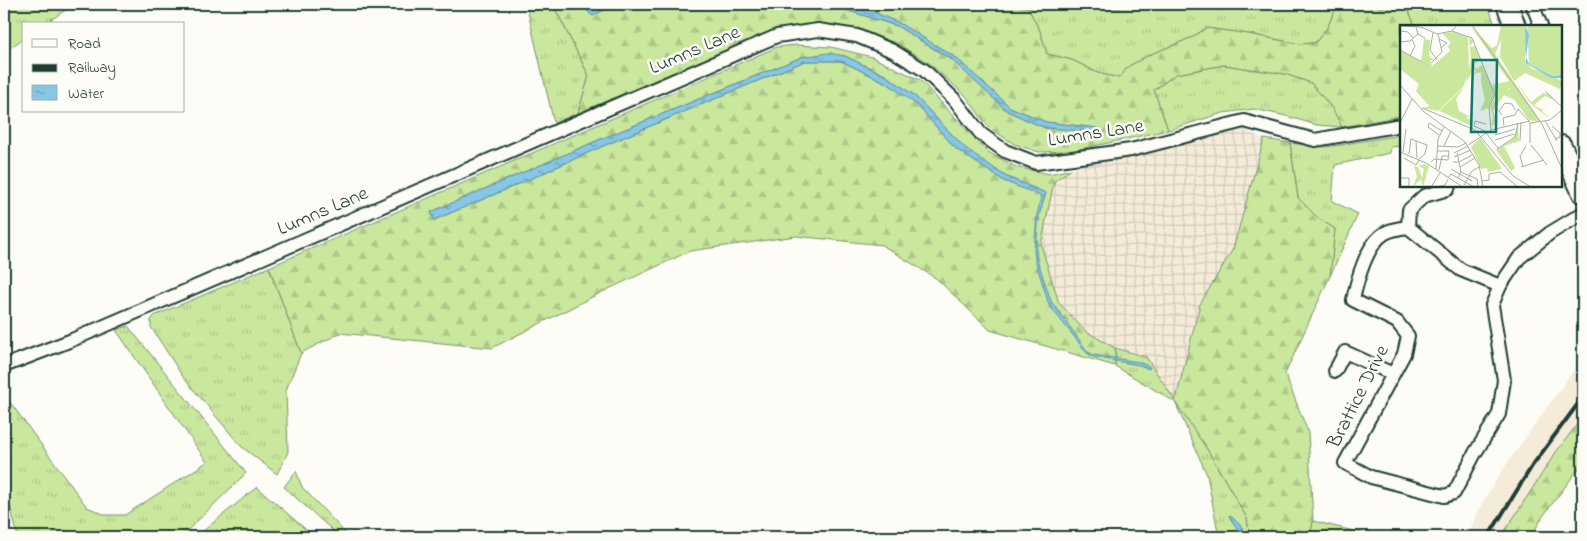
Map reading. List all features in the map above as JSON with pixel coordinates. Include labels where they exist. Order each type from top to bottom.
[{"type":"main road","points":[[1507,4],[1515,25]]},
{"type":"main road","points":[[1562,148],[1583,193]]},
{"type":"street","points":[[1532,4],[1541,25]]},
{"type":"street","name":"Lumns Lane","points":[[4,366],[72,340],[777,36],[818,30],[857,36],[893,52],[924,70],[956,100],[981,134],[1006,152],[1036,163],[1131,150],[1244,121],[1315,140],[1400,125]]},
{"type":"street","points":[[1448,188],[1424,196],[1409,210],[1408,227],[1461,270],[1500,286]]},
{"type":"street","name":"Brattice Drive","points":[[1408,227],[1394,229],[1383,234],[1370,249],[1358,274],[1353,300],[1397,322],[1408,336],[1404,354],[1345,463],[1371,477],[1444,496],[1454,493],[1475,453],[1499,414],[1504,380],[1492,305],[1500,286],[1519,258],[1550,233],[1583,213]]},
{"type":"street","points":[[1335,371],[1345,352],[1393,374]]},
{"type":"shaded area","points":[[1238,127],[1264,139],[1233,249],[1200,304],[1175,402],[1146,357],[1115,348],[1085,331],[1059,303],[1041,245],[1054,181],[1081,164]]},
{"type":"shaded area","points":[[1583,357],[1583,463],[1543,516],[1531,537],[1468,537],[1477,512],[1501,472]]},
{"type":"green space","points":[[12,4],[74,4],[48,22],[22,22],[22,39],[4,52],[4,9]]},
{"type":"green space","points":[[526,4],[553,4],[589,76],[578,113],[554,123]]},
{"type":"green space","points":[[553,4],[586,4],[588,12],[593,16],[615,4],[827,4],[897,26],[952,60],[1007,111],[1045,128],[1097,128],[1046,122],[1010,107],[955,57],[899,23],[855,4],[1026,4],[1040,31],[1047,54],[1072,60],[1098,73],[1119,78],[1129,66],[1149,55],[1193,37],[1206,28],[1300,44],[1315,43],[1327,28],[1338,4],[1406,4],[1415,25],[1400,25],[1400,116],[1342,127],[1332,108],[1311,83],[1285,74],[1224,65],[1176,74],[1154,90],[1168,130],[1071,151],[1039,152],[1014,144],[988,127],[966,96],[929,63],[896,43],[858,30],[818,25],[774,30],[578,113],[589,76]]},
{"type":"green space","points":[[1026,4],[1060,4],[1115,9],[1126,4],[1338,4],[1327,28],[1315,43],[1300,44],[1206,28],[1193,37],[1149,55],[1129,66],[1119,78],[1098,73],[1072,60],[1047,54],[1040,31]]},
{"type":"green space","points":[[1406,4],[1488,4],[1495,25],[1415,25]]},
{"type":"green space","points":[[796,45],[831,47],[872,57],[920,80],[988,152],[1016,167],[1049,174],[1072,169],[1054,181],[1041,245],[1059,303],[1085,331],[1115,348],[1115,366],[990,330],[937,279],[882,245],[796,236],[690,251],[600,293],[492,348],[340,333],[301,353],[269,267],[777,47]],"holes":[[[845,56],[885,75],[914,95],[964,147],[1005,176],[1045,193],[1045,197],[1004,181],[956,149],[916,104],[887,83],[841,61],[805,61],[434,220],[431,212],[601,139],[802,57]]]},
{"type":"green space","points":[[1224,65],[1285,74],[1311,83],[1332,108],[1342,127],[1317,125],[1254,109],[1223,113],[1168,130],[1154,90],[1176,74]]},
{"type":"green space","points":[[1400,135],[1400,146],[1391,147],[1390,153],[1335,165],[1332,201],[1358,214],[1330,276],[1335,229],[1318,218],[1298,198],[1290,143],[1326,147]]},
{"type":"green space","points":[[1264,139],[1290,143],[1298,198],[1318,218],[1335,229],[1330,276],[1285,374],[1308,432],[1313,521],[1310,537],[1250,537],[1247,518],[1207,449],[1175,402],[1200,304],[1233,249]]},
{"type":"green space","points":[[269,267],[301,353],[286,390],[288,452],[277,474],[242,447],[183,377],[151,327],[151,320],[154,316]]},
{"type":"green space","points":[[128,326],[246,473],[187,531],[186,537],[18,537],[4,482],[4,394],[87,507],[106,515],[125,515],[207,462],[116,330]]},
{"type":"green space","points":[[1115,348],[1146,357],[1207,449],[1247,518],[1250,537],[1244,537],[1242,527],[1230,515],[1237,528],[1239,537],[1219,537],[1207,475],[1175,402],[1115,366]]},
{"type":"green space","points":[[1583,417],[1583,463],[1543,516],[1531,537],[1501,537],[1556,452]]},
{"type":"green space","points":[[296,471],[302,487],[349,537],[340,537],[284,487]]},
{"type":"green space","points":[[257,487],[314,537],[200,537],[202,532]]},
{"type":"green space","points":[[1313,521],[1378,537],[1310,537]]},
{"type":"water","points":[[586,4],[615,4],[593,16],[588,12]]},
{"type":"water","points":[[827,4],[855,4],[899,23],[955,57],[1010,107],[1046,122],[1098,128],[1097,132],[1045,128],[1007,111],[952,60],[897,26]]},
{"type":"water","points":[[828,53],[845,56],[885,75],[914,95],[964,147],[1005,176],[1046,193],[1039,216],[1036,249],[1037,259],[1051,301],[1088,352],[1094,355],[1139,362],[1150,367],[1149,369],[1139,365],[1093,357],[1087,353],[1049,305],[1034,250],[1041,196],[1004,181],[956,149],[916,104],[887,83],[841,61],[805,61],[434,220],[431,212],[601,139],[802,57]]},
{"type":"water","points":[[1230,515],[1242,527],[1244,537],[1239,537],[1237,528]]},
{"type":"railway","points":[[1488,537],[1532,466],[1583,397]]}]
